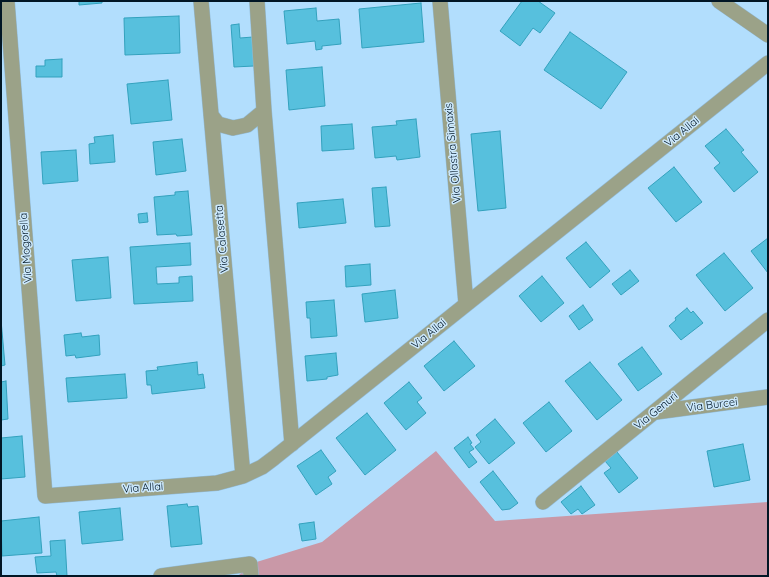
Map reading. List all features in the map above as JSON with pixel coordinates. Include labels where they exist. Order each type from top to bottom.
[{"type":"street","name":"Via Mogorella","points":[[7,1],[46,496]]},
{"type":"street","name":"Via Calasetta","points":[[201,1],[242,476]]},
{"type":"street","points":[[257,1],[264,111],[292,444]]},
{"type":"street","name":"Via Ollastra Simaxis","points":[[440,1],[466,304]]},
{"type":"street","points":[[719,1],[768,34]]},
{"type":"street","name":"Via Allai","points":[[46,496],[217,483],[242,476],[268,463],[768,63]]},
{"type":"street","points":[[211,115],[218,124],[233,128],[247,125],[264,111]]},
{"type":"street","name":"Via Genuri","points":[[544,502],[768,320]]},
{"type":"street","name":"Via Burcei","points":[[655,412],[768,397]]},
{"type":"street","points":[[161,576],[250,570]]},
{"type":"shaded area","points":[[436,451],[495,521],[768,502],[768,576],[238,576],[250,564],[322,542]]},
{"type":"building","points":[[79,1],[102,1],[102,3],[79,5]]},
{"type":"building","points":[[522,1],[538,1],[555,13],[540,33],[533,28],[520,46],[500,31]]},
{"type":"building","points":[[421,3],[424,42],[362,48],[359,9]]},
{"type":"building","points":[[316,8],[317,21],[339,19],[341,44],[322,46],[322,49],[316,50],[315,41],[287,44],[284,11]]},
{"type":"building","points":[[179,16],[180,53],[125,55],[124,18]]},
{"type":"building","points":[[239,24],[240,38],[253,37],[254,66],[234,67],[231,25]]},
{"type":"building","points":[[570,32],[627,72],[601,109],[544,70]]},
{"type":"building","points":[[62,59],[62,77],[36,77],[36,66],[45,66],[45,60]]},
{"type":"building","points":[[322,67],[325,106],[289,110],[286,70]]},
{"type":"building","points":[[168,80],[172,120],[131,124],[127,84]]},
{"type":"building","points":[[416,119],[420,157],[397,160],[396,156],[375,158],[372,127],[397,125],[396,121]]},
{"type":"building","points":[[352,124],[354,149],[322,151],[321,126]]},
{"type":"building","points":[[726,129],[744,150],[741,152],[758,172],[734,192],[714,168],[720,163],[705,146]]},
{"type":"building","points":[[500,131],[506,208],[478,211],[471,134]]},
{"type":"building","points":[[113,135],[115,162],[90,164],[89,144],[95,143],[94,137]]},
{"type":"building","points":[[182,139],[186,171],[156,175],[153,142]]},
{"type":"building","points":[[76,150],[78,181],[43,184],[41,152]]},
{"type":"building","points":[[674,167],[702,202],[676,222],[648,188]]},
{"type":"building","points":[[386,187],[390,226],[375,227],[372,188]]},
{"type":"building","points":[[188,191],[192,235],[157,235],[154,197],[175,195],[175,192]]},
{"type":"building","points":[[343,199],[346,223],[299,228],[297,203]]},
{"type":"building","points":[[147,213],[148,222],[139,223],[138,214]]},
{"type":"building","points":[[768,238],[768,273],[751,251]]},
{"type":"building","points":[[586,242],[610,271],[590,288],[566,258]]},
{"type":"building","points":[[190,243],[191,265],[156,267],[157,284],[179,283],[179,277],[192,276],[193,301],[134,304],[130,247]]},
{"type":"building","points":[[724,253],[753,288],[725,311],[696,275]]},
{"type":"building","points":[[108,257],[111,298],[76,301],[72,260]]},
{"type":"building","points":[[370,264],[371,285],[346,287],[345,266]]},
{"type":"building","points":[[630,270],[639,281],[621,295],[612,284]]},
{"type":"building","points":[[542,276],[564,303],[541,322],[519,296]]},
{"type":"building","points":[[395,290],[398,318],[365,322],[362,294]]},
{"type":"building","points":[[334,300],[337,336],[311,338],[310,318],[307,318],[306,302]]},
{"type":"building","points":[[583,305],[593,320],[579,330],[569,316]]},
{"type":"building","points":[[687,308],[691,313],[693,311],[703,323],[681,340],[669,326],[676,320],[675,318]]},
{"type":"building","points":[[1,320],[5,365],[1,366]]},
{"type":"building","points":[[81,333],[82,337],[99,335],[100,355],[76,358],[75,355],[66,356],[64,335]]},
{"type":"building","points":[[454,341],[475,366],[444,391],[424,366]]},
{"type":"building","points":[[642,347],[662,374],[638,391],[618,364]]},
{"type":"building","points":[[336,353],[338,375],[327,377],[327,379],[307,381],[305,356]]},
{"type":"building","points":[[197,362],[198,375],[203,374],[205,388],[152,394],[151,385],[147,385],[146,371],[158,370],[157,367]]},
{"type":"building","points":[[590,362],[622,400],[597,420],[565,381]]},
{"type":"building","points":[[125,374],[127,398],[68,402],[66,378]]},
{"type":"building","points":[[6,381],[8,419],[1,420],[1,382]]},
{"type":"building","points":[[409,382],[422,398],[417,402],[426,413],[406,430],[384,403]]},
{"type":"building","points":[[549,402],[572,431],[546,452],[523,423]]},
{"type":"building","points":[[367,413],[396,450],[365,475],[336,438]]},
{"type":"building","points":[[495,419],[515,443],[489,464],[475,447],[481,442],[476,435]]},
{"type":"building","points":[[22,436],[25,477],[1,479],[1,438]]},
{"type":"building","points":[[468,437],[472,443],[470,444],[474,449],[469,452],[477,462],[469,468],[454,448]]},
{"type":"building","points":[[743,444],[750,480],[714,487],[707,451]]},
{"type":"building","points":[[321,450],[336,471],[328,477],[332,484],[316,495],[297,466]]},
{"type":"building","points":[[617,452],[638,478],[619,493],[604,473],[611,468],[605,461]]},
{"type":"building","points":[[493,471],[518,503],[510,509],[502,510],[480,482]]},
{"type":"building","points":[[581,486],[595,505],[582,514],[578,509],[571,514],[561,502]]},
{"type":"building","points":[[187,504],[188,507],[198,506],[202,544],[171,547],[167,506]]},
{"type":"building","points":[[120,508],[123,540],[82,544],[79,512]]},
{"type":"building","points":[[39,517],[42,553],[2,556],[1,521]]},
{"type":"building","points":[[314,522],[316,539],[302,541],[299,524]]},
{"type":"building","points":[[65,540],[67,576],[57,576],[56,572],[37,573],[35,557],[51,556],[50,541]]}]
